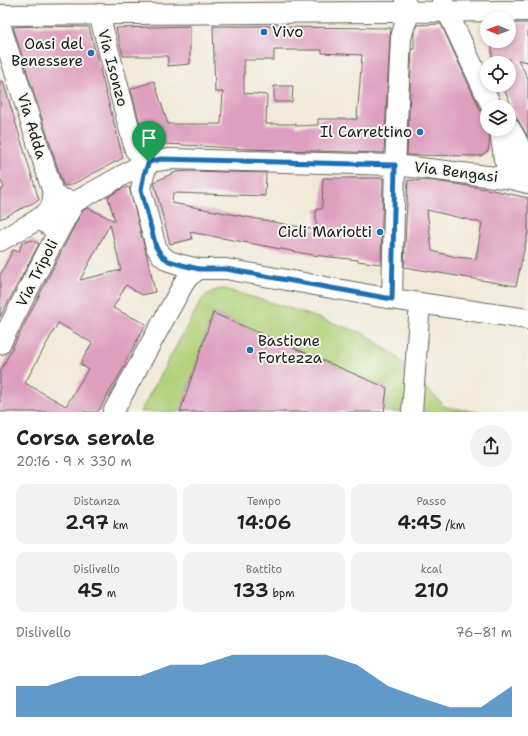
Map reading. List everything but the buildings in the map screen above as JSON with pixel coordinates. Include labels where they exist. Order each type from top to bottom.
[{"type":"street","points":[[392,299],[395,165],[401,38],[407,6]]},
{"type":"street","points":[[0,15],[407,6],[445,6],[528,11]]},
{"type":"street","points":[[445,6],[489,100]]},
{"type":"street","name":"Via Isonzo","points":[[99,14],[135,150],[149,162]]},
{"type":"street","name":"Via Adda","points":[[0,24],[7,75],[53,193]]},
{"type":"street","points":[[501,136],[504,159],[522,181],[527,168],[520,145],[514,136]]},
{"type":"street","name":"Via Bengasi","points":[[75,202],[123,174],[149,162],[170,159],[395,165],[522,181]]},
{"type":"street","points":[[149,162],[144,174],[141,190],[156,247],[162,256],[169,261],[199,269],[226,269],[392,299],[527,314]]},
{"type":"street","points":[[53,193],[63,200],[75,202]]},
{"type":"street","points":[[0,241],[45,215],[51,208],[53,193]]},
{"type":"street","name":"Via Tripoli","points":[[0,344],[75,202]]},
{"type":"street","points":[[35,221],[42,221],[47,223],[50,227],[51,241],[49,250]]},
{"type":"street","points":[[113,412],[184,283],[189,276],[199,269]]},
{"type":"street","points":[[412,412],[420,303]]},
{"type":"green space","points":[[224,289],[286,307],[365,334],[398,358],[445,407],[477,412],[384,412],[387,388],[213,313],[180,412],[140,412],[201,301],[211,292]]},
{"type":"place","name":"Vivo","points":[[264,32]]},
{"type":"place","name":"Oasi del Benessere","points":[[91,53]]},
{"type":"place","name":"Il Carrettino","points":[[420,132]]},
{"type":"place","name":"Cicli Mariotti","points":[[380,232]]},
{"type":"place","name":"Bastione Fortezza","points":[[250,350]]},
{"type":"route","points":[[161,159],[170,159],[395,165],[392,299],[226,269],[199,269],[169,261],[162,256],[156,247],[141,190],[142,180],[149,162],[161,159]]}]
